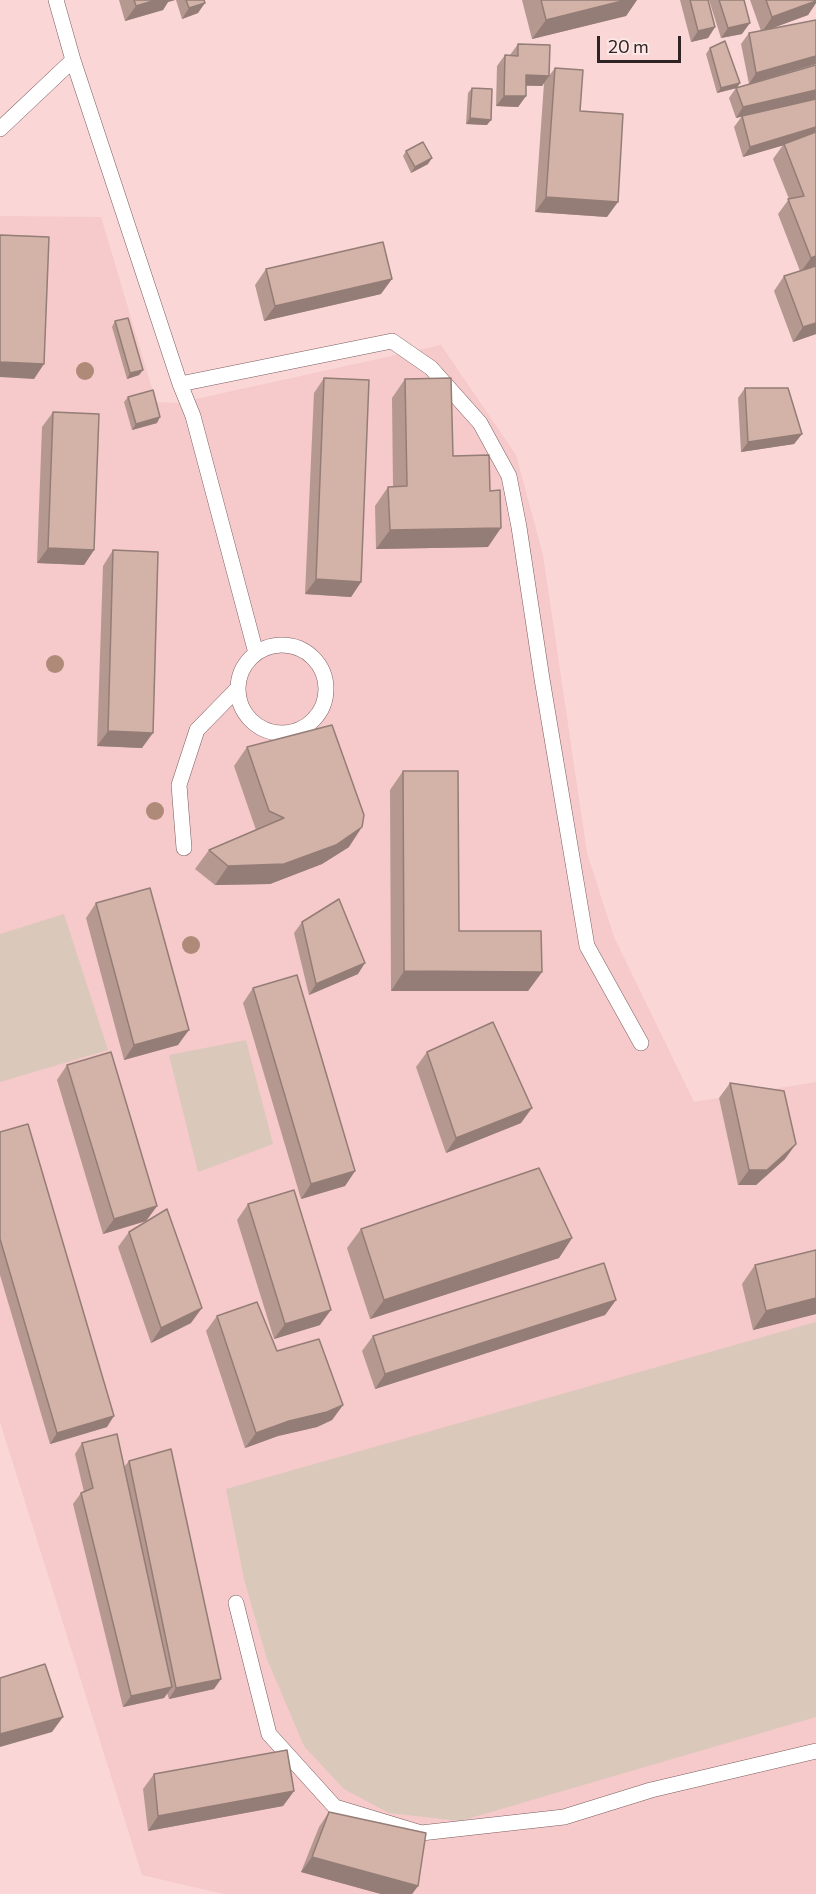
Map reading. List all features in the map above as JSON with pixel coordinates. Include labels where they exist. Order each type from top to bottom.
[{"type":"lane","points":[[56,0],[73,60],[180,384],[193,416],[256,653]]},
{"type":"lane","points":[[0,129],[73,60]]},
{"type":"lane","points":[[180,384],[392,341],[431,368],[480,423],[508,476],[517,517],[586,946],[641,1043]]},
{"type":"lane","points":[[282,645],[296,647],[307,653],[317,663],[326,689],[317,715],[307,724],[295,730],[281,733],[256,724],[246,714],[240,702],[238,688],[240,675],[246,662],[268,646],[282,645]]},
{"type":"lane","points":[[184,848],[179,785],[197,730],[238,688]]},
{"type":"lane","points":[[236,1603],[269,1734],[335,1807],[421,1833],[564,1817],[651,1790],[816,1751]]},
{"type":"shaded area","points":[[0,216],[101,217],[156,402],[178,403],[441,345],[516,455],[543,555],[587,853],[614,937],[694,1102],[816,1082],[816,1894],[223,1894],[142,1875],[0,1422]]},
{"type":"shaded area","points":[[64,914],[108,1050],[0,1082],[0,934]]},
{"type":"shaded area","points":[[246,1040],[273,1144],[198,1172],[169,1055]]},
{"type":"shaded area","points":[[816,1322],[816,1717],[460,1821],[389,1813],[344,1789],[304,1746],[267,1659],[244,1579],[226,1489]]},
{"type":"building","points":[[134,0],[156,0],[136,6]]},
{"type":"building","points":[[186,0],[204,0],[205,3],[189,8]]},
{"type":"building","points":[[541,0],[626,0],[546,20]]},
{"type":"building","points":[[690,0],[708,0],[715,27],[698,31]]},
{"type":"building","points":[[719,0],[744,0],[750,23],[728,28]]},
{"type":"building","points":[[766,0],[816,0],[816,1],[772,17]]},
{"type":"building","points":[[816,20],[816,56],[756,73],[749,33]]},
{"type":"building","points":[[725,41],[740,83],[721,88],[710,48]]},
{"type":"building","points":[[518,44],[550,45],[549,76],[526,75],[526,96],[504,96],[505,55],[518,56]]},
{"type":"building","points":[[816,65],[816,90],[743,107],[736,88]]},
{"type":"building","points":[[555,68],[583,70],[580,111],[623,114],[618,202],[546,197]]},
{"type":"building","points":[[472,88],[492,89],[491,120],[470,118]]},
{"type":"building","points":[[816,99],[816,127],[750,147],[742,116]]},
{"type":"building","points":[[816,132],[816,256],[811,258],[788,199],[804,196],[784,144]]},
{"type":"building","points":[[423,142],[432,158],[415,167],[406,151]]},
{"type":"building","points":[[0,235],[49,237],[44,364],[0,362]]},
{"type":"building","points":[[383,242],[392,279],[275,306],[266,269]]},
{"type":"building","points":[[816,266],[816,323],[803,327],[784,276]]},
{"type":"building","points":[[128,318],[143,370],[130,373],[115,321]]},
{"type":"building","points":[[324,378],[369,380],[361,582],[316,579]]},
{"type":"building","points":[[451,378],[453,456],[489,455],[490,491],[500,490],[501,528],[390,530],[388,487],[407,486],[405,379]]},
{"type":"building","points":[[745,388],[788,388],[802,434],[748,442]]},
{"type":"building","points":[[153,390],[160,417],[136,424],[128,397]]},
{"type":"building","points":[[53,412],[99,414],[94,550],[48,548]]},
{"type":"building","points":[[113,550],[158,552],[153,733],[108,731]]},
{"type":"building","points":[[332,725],[364,815],[362,827],[336,845],[284,864],[228,866],[209,850],[284,818],[269,811],[247,747]]},
{"type":"building","points":[[403,771],[458,771],[459,931],[541,931],[542,972],[404,971]]},
{"type":"building","points":[[150,888],[189,1030],[134,1045],[96,903]]},
{"type":"building","points":[[339,899],[365,963],[316,984],[302,922]]},
{"type":"building","points":[[297,975],[355,1171],[311,1184],[253,988]]},
{"type":"building","points":[[493,1022],[532,1108],[456,1138],[427,1052]]},
{"type":"building","points":[[111,1052],[157,1206],[114,1219],[67,1065]]},
{"type":"building","points":[[730,1083],[784,1091],[796,1144],[767,1170],[749,1170]]},
{"type":"building","points":[[28,1124],[114,1416],[57,1433],[0,1239],[0,1132]]},
{"type":"building","points":[[539,1168],[572,1238],[384,1300],[361,1229]]},
{"type":"building","points":[[294,1190],[331,1310],[285,1324],[248,1204]]},
{"type":"building","points":[[167,1209],[202,1308],[161,1328],[129,1232]]},
{"type":"building","points":[[816,1250],[816,1298],[766,1311],[755,1265]]},
{"type":"building","points":[[604,1263],[616,1300],[385,1374],[373,1336]]},
{"type":"building","points":[[257,1302],[277,1351],[319,1339],[343,1405],[256,1433],[217,1316]]},
{"type":"building","points":[[117,1434],[172,1687],[131,1696],[81,1493],[93,1488],[82,1443]]},
{"type":"building","points":[[171,1449],[221,1679],[176,1688],[129,1461]]},
{"type":"building","points":[[45,1664],[63,1717],[0,1734],[0,1678]]},
{"type":"building","points":[[287,1750],[294,1791],[158,1816],[154,1774]]},
{"type":"building","points":[[329,1812],[426,1833],[418,1886],[312,1857]]}]
